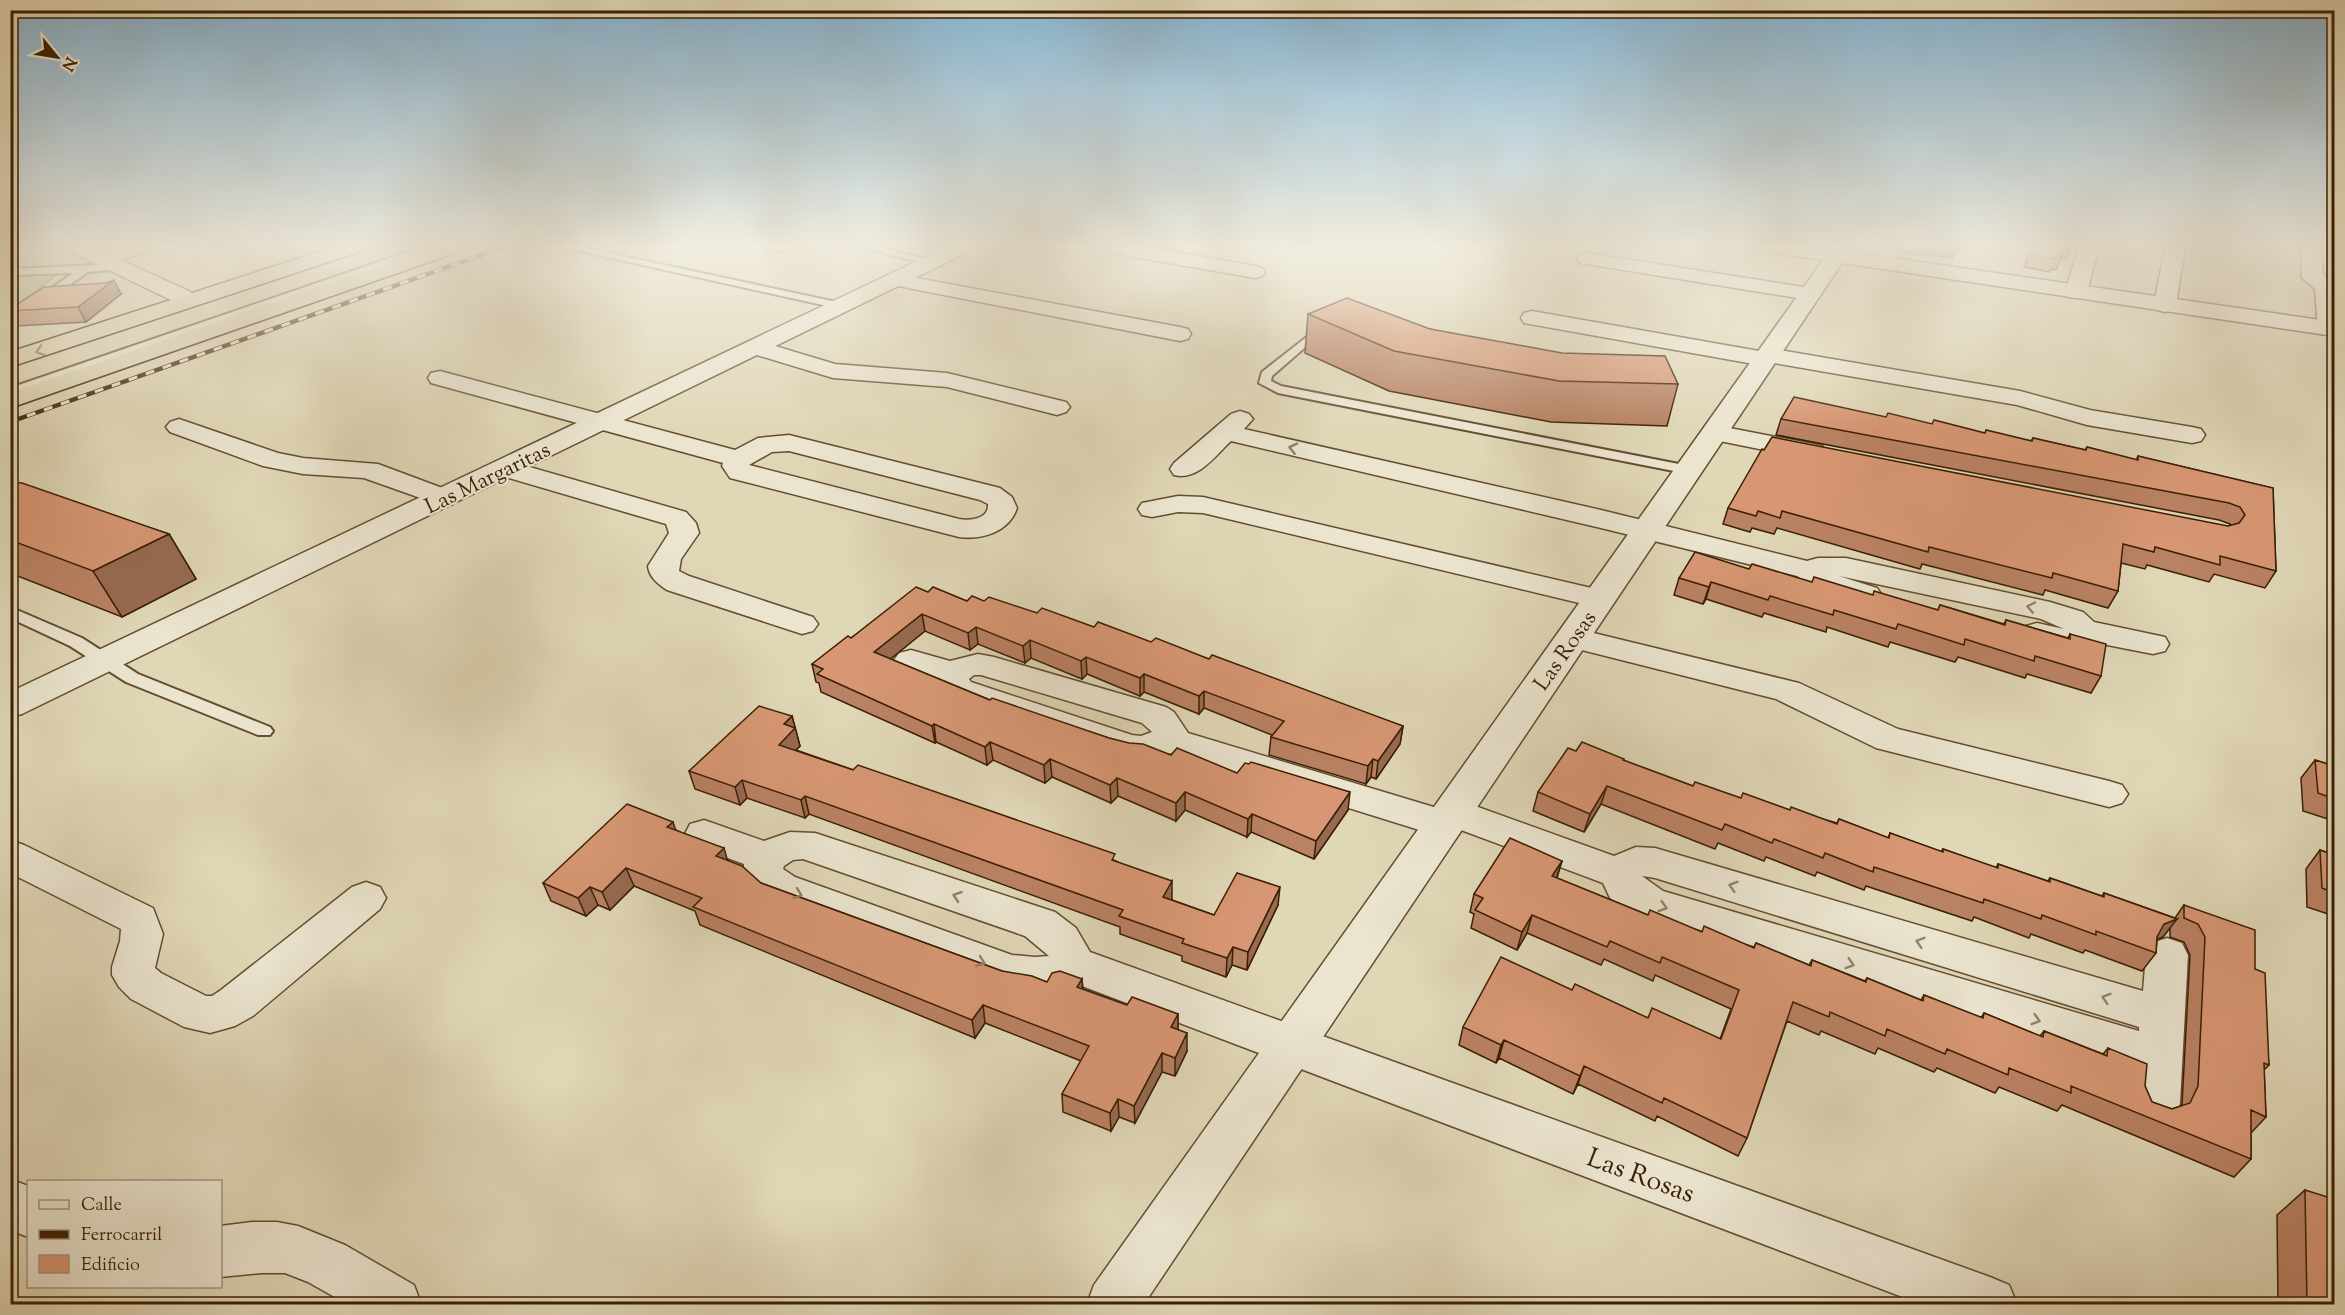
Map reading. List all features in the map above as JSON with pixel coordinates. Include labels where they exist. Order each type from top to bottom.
[{"type":"highway","points":[[10,360],[168,308]]},
{"type":"highway","points":[[10,401],[277,308]]},
{"type":"street","name":"Las Margaritas","points":[[10,706],[836,308]]},
{"type":"street","points":[[1045,308],[1180,334]]},
{"type":"street","name":"Las Rosas","points":[[1113,1305],[1800,308]]},
{"type":"street","points":[[2188,308],[2332,329],[2331,308]]},
{"type":"street","points":[[1532,318],[2020,398],[2080,415],[2192,435]]},
{"type":"street","points":[[755,347],[833,371],[947,380],[1057,407]]},
{"type":"street","points":[[440,378],[603,420],[628,430],[738,459],[767,444],[789,443],[990,494],[1002,500],[1005,505],[1004,510],[985,526],[959,528],[746,473],[735,466],[738,459]]},
{"type":"street","points":[[179,427],[272,460],[303,466],[368,471],[443,498]]},
{"type":"street","points":[[1184,469],[1226,432],[1329,474],[1340,472],[1350,461],[1808,570],[1829,583],[1862,594],[2071,639],[2079,637],[2083,630],[2153,644]]},
{"type":"street","points":[[1714,434],[1836,457]]},
{"type":"street","points":[[505,468],[676,518],[682,523],[684,533],[664,561],[666,576],[678,583],[802,624]]},
{"type":"street","points":[[1152,509],[1178,504],[1203,505],[1600,599]]},
{"type":"street","points":[[1573,638],[1770,686],[1804,698],[1857,727],[1888,739],[2109,794]]},
{"type":"street","points":[[911,660],[954,673],[953,683],[957,689],[965,693],[1130,747],[1152,747],[1161,744],[1167,738],[1449,818],[1621,874]]},
{"type":"street","points":[[704,834],[767,857]]},
{"type":"street","points":[[1074,964],[1063,941],[1053,932],[1028,920],[807,844],[788,845],[767,857],[763,866],[764,875],[770,883],[1010,972],[1028,976],[1047,975],[1074,964],[1293,1045]]},
{"type":"street","points":[[10,855],[138,919],[144,935],[134,961],[134,975],[146,986],[207,1016],[227,1010],[237,1003],[366,898]]},
{"type":"street","points":[[1621,874],[1630,864],[1637,861],[1655,863],[2162,1015]]},
{"type":"street","points":[[1621,874],[1624,887],[1650,903],[2160,1058]]},
{"type":"street","points":[[2156,1104],[2167,955]]},
{"type":"street","name":"Las Rosas","points":[[1293,1045],[1990,1305]]},
{"type":"street","points":[[10,1203],[27,1212]]},
{"type":"street","points":[[222,1252],[256,1247],[286,1248],[301,1253],[395,1305]]},
{"type":"lane","points":[[10,324],[32,308]]},
{"type":"lane","points":[[10,386],[238,308]]},
{"type":"lane","points":[[10,392],[253,308]]},
{"type":"lane","points":[[1313,335],[1266,375],[1265,383],[1290,391],[1689,470]]},
{"type":"lane","points":[[10,612],[76,642],[132,678],[264,731]]},
{"type":"building","points":[[11,308],[55,308],[10,311]]},
{"type":"building","points":[[1322,308],[1375,308],[1430,329],[1562,353],[1665,356],[1678,384],[1559,381],[1394,351],[1308,314]]},
{"type":"building","points":[[1794,397],[1886,417],[1888,413],[1932,424],[1934,420],[1985,433],[1986,430],[2086,450],[2087,447],[2138,460],[2138,456],[2273,488],[2276,571],[2220,556],[2220,565],[2155,547],[2154,552],[2123,544],[2118,591],[2053,573],[2052,578],[1929,547],[1928,552],[1782,511],[1780,518],[1758,511],[1756,516],[1728,508],[1762,449],[1764,450],[1772,437],[2228,526],[2239,523],[2245,515],[2240,507],[2229,503],[1781,419]]},
{"type":"building","points":[[10,482],[22,483],[169,534],[93,571],[10,540]]},
{"type":"building","points":[[1695,552],[1749,569],[1752,564],[1812,582],[1814,577],[1873,595],[1874,591],[1938,610],[1940,605],[2005,625],[2006,620],[2070,639],[2070,634],[2106,644],[2101,676],[2035,656],[2034,661],[1965,639],[1964,645],[1898,624],[1896,629],[1834,610],[1833,615],[1770,596],[1768,600],[1711,582],[1709,587],[1679,578]]},
{"type":"building","points":[[916,587],[928,592],[933,587],[967,601],[972,596],[984,601],[989,597],[1037,613],[1042,608],[1094,627],[1098,622],[1151,642],[1156,638],[1209,659],[1212,655],[1403,726],[1378,761],[1373,759],[1368,766],[1271,737],[1284,721],[1204,691],[1199,696],[1144,674],[1140,678],[1086,657],[1081,661],[1030,640],[1023,646],[976,627],[968,633],[922,614],[874,652],[990,700],[992,698],[1109,738],[1143,744],[1171,755],[1177,748],[1237,773],[1245,763],[1251,762],[1350,792],[1316,841],[1252,814],[1248,819],[1185,792],[1176,803],[1117,778],[1110,785],[1050,759],[1044,765],[990,742],[985,747],[934,724],[932,726],[817,674],[823,669],[812,664],[848,636],[851,638]]},
{"type":"building","points":[[759,706],[792,716],[784,724],[795,728],[779,745],[853,770],[858,765],[1115,854],[1112,860],[1172,881],[1163,897],[1214,915],[1237,873],[1280,887],[1248,952],[1233,947],[1227,958],[1182,943],[1184,939],[1119,916],[1123,910],[805,796],[801,800],[742,780],[735,787],[689,771]]},
{"type":"building","points":[[1582,742],[1693,786],[1695,782],[1741,798],[1743,793],[1837,824],[1839,819],[1889,838],[1890,833],[1998,868],[1998,864],[2050,882],[2050,878],[2104,897],[2104,893],[2177,919],[2164,924],[2157,937],[2156,953],[2096,931],[2096,935],[2042,915],[2041,919],[1984,899],[1983,903],[1874,867],[1873,872],[1825,853],[1823,858],[1774,839],[1772,843],[1725,824],[1722,830],[1607,786],[1590,814],[1538,792],[1568,748],[1576,751]]},
{"type":"building","points":[[2315,760],[2334,766],[2334,799],[2318,793]]},
{"type":"building","points":[[627,804],[673,822],[667,827],[724,848],[716,856],[742,866],[761,883],[1002,971],[1032,976],[1047,982],[1052,973],[1060,971],[1082,979],[1077,987],[1127,1005],[1132,997],[1178,1014],[1171,1027],[1187,1033],[1175,1058],[1162,1053],[1134,1106],[1118,1099],[1110,1113],[1062,1094],[1089,1046],[983,1005],[972,1020],[693,907],[702,898],[626,868],[602,892],[590,887],[578,898],[543,883]]},
{"type":"building","points":[[1510,838],[1562,861],[1552,876],[1648,915],[1650,910],[1702,932],[1704,926],[1754,948],[1756,943],[1811,966],[1812,960],[1866,982],[1867,978],[1923,1001],[1924,995],[1983,1018],[1984,1013],[2043,1037],[2044,1031],[2107,1056],[2108,1048],[2147,1064],[2145,1086],[2152,1102],[2172,1109],[2190,1103],[2198,1086],[2205,937],[2198,924],[2184,918],[2184,905],[2255,930],[2255,969],[2265,973],[2269,1065],[2264,1063],[2266,1117],[2251,1110],[2251,1159],[2071,1086],[2071,1093],[2009,1068],[2008,1075],[1947,1049],[1945,1054],[1887,1029],[1885,1036],[1830,1012],[1829,1017],[1793,1002],[1747,1138],[1664,1098],[1662,1103],[1584,1066],[1580,1076],[1504,1040],[1501,1045],[1463,1027],[1501,957],[1572,990],[1575,984],[1648,1018],[1652,1008],[1721,1039],[1739,990],[1662,957],[1660,963],[1610,941],[1607,947],[1532,915],[1522,932],[1475,910],[1483,898],[1474,894]]},
{"type":"building","points":[[2320,850],[2334,855],[2334,893],[2322,888]]},
{"type":"building","points":[[2305,1190],[2334,1199],[2334,1305],[2307,1305]]},
{"type":"railway","points":[[10,422],[331,308]]}]
